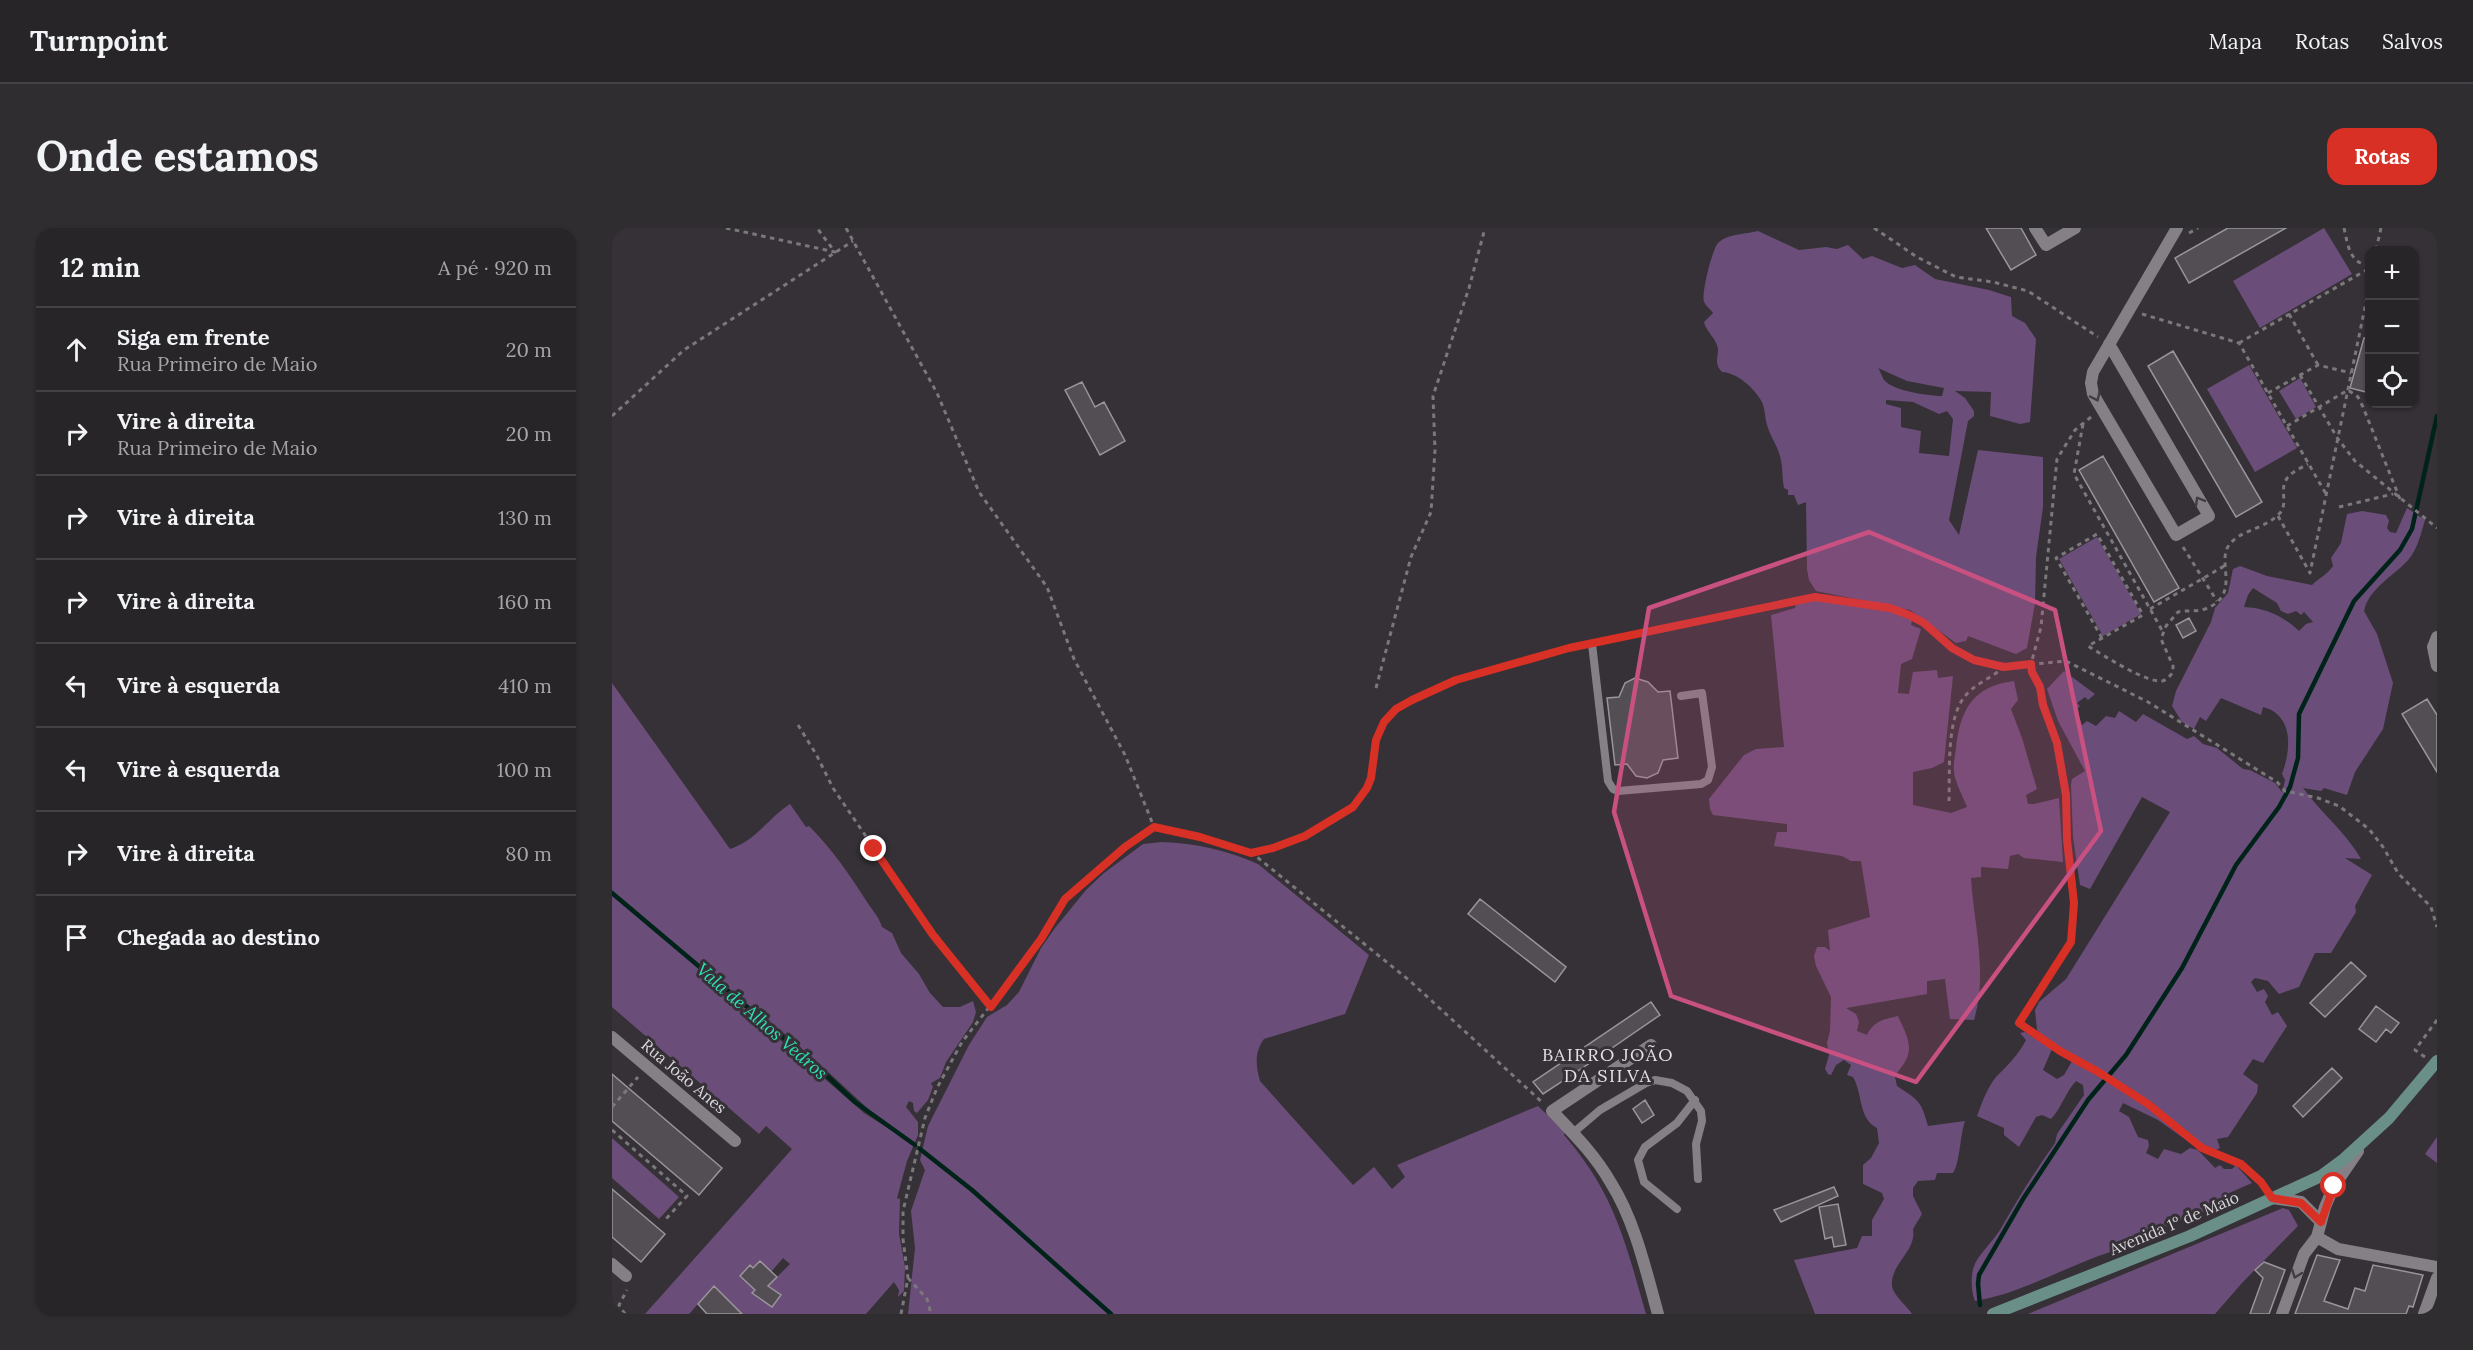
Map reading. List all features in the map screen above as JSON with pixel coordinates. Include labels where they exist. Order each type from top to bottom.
[{"type":"main road","name":"Avenida 1º de Maio","points":[[1994,1314],[2190,1236],[2321,1176],[2367,1140],[2390,1118],[2436,1063]]},
{"type":"main road","name":"Avenida 1º de Maio","points":[[2002,1314],[2021,1304]]},
{"type":"street","points":[[2035,228],[2046,245],[2075,228]]},
{"type":"street","points":[[2109,344],[2208,516],[2176,536],[2093,394],[2091,383],[2093,372],[2109,344],[2177,228]]},
{"type":"street","points":[[2437,637],[2433,647],[2437,666]]},
{"type":"street","name":"Rua João Anes","points":[[612,1037],[735,1141]]},
{"type":"street","points":[[1651,1045],[1552,1111],[1598,1162],[1622,1203],[1658,1314]]},
{"type":"street","points":[[2282,1314],[2304,1254],[2317,1237],[2325,1207],[2344,1170],[2367,1140]]},
{"type":"street","points":[[2272,1198],[2301,1203],[2321,1222]]},
{"type":"street","points":[[2317,1237],[2337,1249],[2437,1267]]},
{"type":"street","points":[[612,1264],[626,1276]]},
{"type":"street","points":[[2424,1314],[2437,1278]]},
{"type":"lane","points":[[1592,644],[1608,781],[1613,789],[1618,791],[1701,784],[1708,780],[1712,767],[1702,693],[1681,696]]},
{"type":"lane","points":[[1573,1132],[1600,1110],[1655,1080],[1672,1083],[1687,1091],[1701,1111],[1702,1121],[1696,1144],[1698,1179]]},
{"type":"lane","points":[[1677,1209],[1644,1182],[1638,1160],[1645,1147],[1677,1123],[1695,1100]]},
{"type":"path","points":[[726,228],[835,252]]},
{"type":"path","points":[[817,228],[835,252]]},
{"type":"path","points":[[846,228],[937,393],[979,492],[1047,587],[1074,659],[1125,755],[1154,827]]},
{"type":"path","points":[[1376,688],[1411,557],[1431,512],[1435,450],[1432,396],[1469,288],[1485,228]]},
{"type":"path","points":[[1874,228],[1917,257],[1956,277],[2028,291],[2109,344]]},
{"type":"path","points":[[2344,228],[2352,255],[2365,264]]},
{"type":"path","points":[[2377,246],[2381,228]]},
{"type":"path","points":[[612,416],[684,350],[853,241]]},
{"type":"path","points":[[2239,343],[2365,270]]},
{"type":"path","points":[[2277,516],[2310,573],[2366,300]]},
{"type":"path","points":[[2129,310],[2239,343],[2326,495]]},
{"type":"path","points":[[2289,314],[2318,365]]},
{"type":"path","points":[[2268,393],[2318,365],[2351,373]]},
{"type":"path","points":[[2300,375],[2338,439],[2362,468],[2437,528]]},
{"type":"path","points":[[2287,426],[2348,390]]},
{"type":"path","points":[[2348,390],[2358,397],[2363,407],[2402,501]]},
{"type":"path","points":[[2103,411],[2084,422],[2067,439],[2057,459],[2041,627],[2031,664],[2032,672],[2040,687],[2043,705],[2063,769],[2074,915],[2071,942],[2019,1023],[2060,1051],[2148,1104],[2202,1148],[2241,1164],[2261,1182],[2272,1198]]},
{"type":"path","points":[[2084,422],[2074,474],[2163,632]]},
{"type":"path","points":[[2102,638],[2056,558],[2097,534],[2143,615],[2088,646],[2132,671],[2159,681],[2169,678],[2173,672],[2170,659],[2162,645],[2163,632],[2178,612],[2203,610],[2217,601],[2226,585],[2225,551],[2228,546],[2239,536],[2264,526],[2281,512],[2285,504],[2284,483],[2288,477],[2308,464]]},
{"type":"path","points":[[2339,507],[2393,494]]},
{"type":"path","points":[[2176,536],[2217,601]]},
{"type":"path","points":[[2150,609],[2226,565]]},
{"type":"path","points":[[1251,853],[1273,848],[1305,836],[1353,807],[1367,788],[1371,778],[1376,740],[1384,722],[1396,709],[1456,680],[1592,644],[1815,597],[1890,608],[1909,615],[1924,623],[1952,648],[1974,660],[2004,667],[2066,662],[2148,702],[2277,782],[2285,791],[2318,798],[2339,806],[2369,829],[2398,873],[2431,907],[2437,927]]},
{"type":"path","points":[[1948,801],[1952,732],[1957,709],[1966,694],[1995,676],[2004,667]]},
{"type":"path","points":[[798,726],[816,754],[833,788],[908,898],[991,1007]]},
{"type":"path","points":[[901,1314],[908,1278],[903,1239],[903,1211],[925,1118],[937,1088],[962,1042],[1041,939],[1065,899],[1125,847],[1154,827],[1200,837],[1251,853],[1410,981],[1552,1111]]},
{"type":"path","points":[[2436,1063],[2415,1050],[2437,1020]]},
{"type":"path","points":[[612,1107],[647,1067]]},
{"type":"path","points":[[612,1130],[687,1196],[664,1221]]},
{"type":"path","points":[[625,1314],[619,1305],[628,1283],[626,1276]]},
{"type":"path","points":[[908,1278],[927,1299],[931,1314]]},
{"type":"highlighted area","points":[[1869,532],[2055,610],[2101,831],[1916,1082],[1671,996],[1614,812],[1649,608]]},
{"type":"shaded area","points":[[2324,228],[2352,274],[2260,328],[2233,281]]},
{"type":"shaded area","points":[[1758,231],[1799,250],[1826,247],[1837,249],[1848,245],[1863,259],[1872,256],[1902,268],[1915,265],[1935,279],[2011,297],[2012,316],[2025,323],[2036,339],[2030,422],[2020,424],[1990,416],[1991,392],[1955,391],[1965,398],[1974,411],[1974,416],[1968,421],[1949,520],[1959,535],[1978,450],[2043,457],[2043,507],[2036,557],[2035,603],[2027,648],[2016,654],[1968,636],[1966,641],[1956,643],[1910,610],[1816,591],[1809,580],[1807,569],[1806,502],[1798,505],[1794,495],[1788,495],[1788,490],[1784,488],[1780,456],[1768,429],[1762,402],[1745,382],[1734,375],[1722,372],[1717,363],[1717,345],[1704,322],[1713,313],[1704,302],[1703,297],[1713,254],[1718,243],[1726,238]],"holes":[[[1878,368],[1907,381],[1944,388],[1942,396],[1896,388],[1885,381]],[[1886,400],[1913,402],[1939,414],[1947,411],[1953,419],[1949,456],[1919,453],[1921,431],[1901,427],[1901,408],[1886,404]]]},
{"type":"shaded area","points":[[2249,365],[2297,448],[2255,472],[2207,389]]},
{"type":"shaded area","points":[[2300,378],[2316,407],[2296,419],[2279,391]]},
{"type":"shaded area","points":[[2407,508],[2425,520],[2412,555],[2376,589],[2364,611],[2377,634],[2393,683],[2383,729],[2355,772],[2347,795],[2324,788],[2321,791],[2303,788],[2348,840],[2361,859],[2345,858],[2372,875],[2355,906],[2356,912],[2331,953],[2315,953],[2299,987],[2279,994],[2268,981],[2255,978],[2251,982],[2257,992],[2264,989],[2268,996],[2265,1002],[2272,1015],[2278,1012],[2287,1026],[2263,1063],[2253,1059],[2243,1074],[2258,1085],[2257,1093],[2228,1137],[2217,1139],[2220,1148],[2214,1151],[2189,1142],[2158,1120],[2123,1103],[2119,1111],[2129,1117],[2138,1137],[2148,1140],[2149,1146],[2146,1153],[2158,1159],[2164,1149],[2181,1154],[2190,1148],[2198,1150],[2215,1168],[2220,1165],[2224,1169],[2232,1169],[2236,1165],[2252,1183],[2227,1194],[2227,1204],[2172,1223],[2130,1244],[2115,1245],[2110,1252],[2027,1286],[1975,1301],[1972,1281],[1975,1264],[2000,1230],[2055,1143],[2057,1134],[2084,1095],[2083,1085],[2076,1081],[2051,1119],[2042,1115],[2036,1117],[2019,1147],[2004,1135],[2004,1128],[1977,1116],[1993,1081],[2009,1064],[2026,1040],[2020,1033],[2025,1032],[2052,1049],[2043,1070],[2057,1079],[2064,1075],[2075,1056],[2044,1038],[2037,1030],[2035,1010],[2039,1002],[2066,979],[2170,812],[2142,797],[2090,889],[2080,885],[2073,837],[2071,785],[2072,779],[2085,771],[2058,721],[2047,689],[2064,671],[2095,694],[2088,700],[2085,697],[2077,703],[2080,706],[2076,710],[2082,725],[2087,721],[2096,726],[2106,716],[2115,718],[2119,711],[2136,722],[2143,714],[2187,739],[2194,736],[2203,744],[2217,748],[2243,769],[2250,770],[2275,783],[2282,792],[2285,780],[2282,774],[2287,755],[2288,734],[2280,717],[2263,707],[2261,715],[2221,698],[2206,721],[2200,717],[2194,729],[2182,722],[2172,706],[2176,691],[2211,622],[2215,608],[2228,593],[2233,569],[2240,566],[2267,576],[2312,585],[2333,566],[2331,558],[2341,543],[2347,514],[2362,511],[2386,515],[2389,521],[2387,528],[2390,532],[2396,533]],"holes":[[[2253,588],[2277,603],[2281,611],[2288,614],[2296,611],[2301,615],[2304,612],[2313,622],[2306,624],[2299,631],[2274,614],[2244,607]]]},
{"type":"shaded area","points":[[2097,537],[2141,614],[2103,636],[2059,559]]},
{"type":"shaded area","points":[[1815,599],[1901,613],[1912,620],[1911,625],[1921,629],[1912,659],[1901,664],[1898,693],[1909,694],[1913,672],[1937,670],[1938,678],[1953,676],[1944,762],[1932,768],[1913,772],[1913,805],[1951,813],[1967,807],[1956,781],[1954,769],[1958,734],[1965,711],[1979,694],[1988,688],[2014,681],[2018,700],[2011,709],[2037,789],[2026,795],[2028,804],[2059,798],[2063,862],[2024,858],[2018,854],[2010,856],[2008,869],[1981,867],[1981,877],[1971,878],[1980,967],[1978,1003],[1974,1020],[1950,1019],[1945,979],[1927,981],[1927,994],[1846,1008],[1856,1014],[1859,1022],[1857,1031],[1867,1035],[1879,1022],[1898,1016],[1909,1043],[1909,1049],[1906,1060],[1895,1077],[1897,1086],[1918,1102],[1928,1126],[1965,1121],[1953,1173],[1937,1173],[1935,1180],[1918,1181],[1913,1188],[1913,1196],[1922,1214],[1913,1229],[1908,1251],[1892,1278],[1892,1286],[1897,1297],[1912,1314],[1815,1314],[1794,1260],[1857,1248],[1862,1236],[1872,1236],[1872,1220],[1884,1199],[1882,1193],[1863,1184],[1863,1165],[1871,1158],[1879,1143],[1877,1128],[1871,1124],[1864,1112],[1853,1077],[1847,1075],[1851,1065],[1844,1060],[1836,1065],[1831,1075],[1825,1069],[1829,1055],[1827,1043],[1830,1031],[1831,997],[1816,966],[1814,956],[1817,947],[1825,947],[1830,951],[1828,930],[1870,917],[1861,861],[1774,846],[1777,832],[1787,832],[1787,824],[1713,815],[1710,809],[1709,799],[1744,755],[1756,749],[1784,747],[1771,615]]},
{"type":"shaded area","points":[[612,683],[730,849],[755,835],[790,804],[806,827],[809,826],[840,863],[876,914],[882,927],[892,933],[901,953],[943,1007],[960,1007],[973,1001],[976,1012],[973,1022],[946,1062],[940,1078],[931,1083],[933,1087],[928,1100],[917,1113],[914,1111],[913,1103],[909,1101],[906,1107],[918,1122],[918,1135],[907,1161],[897,1198],[900,1199],[899,1234],[905,1267],[904,1291],[898,1297],[899,1290],[894,1282],[866,1314],[733,1314],[737,1309],[714,1286],[689,1314],[645,1314],[792,1149],[766,1126],[759,1134],[612,1007]],"holes":[[[754,1008],[813,1058],[891,1130],[864,1113],[749,1013]],[[783,1258],[790,1264],[768,1286],[781,1295],[772,1307],[752,1293],[755,1290],[740,1277],[750,1266],[771,1272]]]},
{"type":"shaded area","points":[[1162,842],[1211,848],[1258,864],[1369,955],[1345,1014],[1264,1039],[1257,1060],[1260,1081],[1353,1185],[1374,1167],[1392,1189],[1405,1177],[1397,1165],[1538,1106],[1565,1132],[1564,1135],[1607,1198],[1632,1264],[1646,1314],[908,1314],[915,1248],[911,1211],[925,1170],[920,1160],[928,1126],[969,1045],[987,1017],[1007,1005],[1019,992],[1041,948],[1086,890],[1104,873],[1143,844]]},
{"type":"shaded area","points":[[2437,1137],[2437,1163],[2425,1154]]},
{"type":"shaded area","points":[[612,1138],[679,1197],[659,1219],[612,1178]]},
{"type":"shaded area","points":[[2283,1208],[2289,1210],[2298,1226],[2215,1314],[2028,1314]]},
{"type":"building","points":[[1986,228],[2021,228],[2036,255],[2011,270]]},
{"type":"building","points":[[2228,228],[2286,228],[2189,283],[2175,258]]},
{"type":"building","points":[[2364,338],[2365,338],[2365,392],[2350,388]]},
{"type":"building","points":[[2173,351],[2262,502],[2236,517],[2148,366]]},
{"type":"building","points":[[1082,382],[1095,407],[1104,402],[1125,441],[1100,455],[1065,390]]},
{"type":"building","points":[[2103,456],[2179,588],[2154,602],[2079,470]]},
{"type":"building","points":[[2189,618],[2196,631],[2183,638],[2176,625]]},
{"type":"building","points":[[1635,678],[1648,682],[1658,692],[1670,691],[1678,758],[1663,760],[1658,773],[1647,778],[1636,776],[1627,764],[1615,765],[1607,698],[1619,697],[1625,683]]},
{"type":"building","points":[[2427,699],[2437,715],[2437,772],[2402,714]]},
{"type":"building","points":[[1480,899],[1566,967],[1555,982],[1468,914]]},
{"type":"building","points":[[2351,962],[2366,976],[2325,1017],[2310,1003]]},
{"type":"building","points":[[1651,1002],[1660,1015],[1596,1059],[1543,1094],[1533,1082]]},
{"type":"building","points":[[2376,1006],[2399,1023],[2391,1033],[2386,1029],[2376,1042],[2359,1029]]},
{"type":"building","points":[[2332,1068],[2342,1078],[2303,1117],[2293,1106]]},
{"type":"building","points":[[612,1074],[722,1168],[699,1195],[612,1121]]},
{"type":"building","points":[[1645,1100],[1654,1115],[1642,1123],[1633,1109]]},
{"type":"building","points":[[1834,1187],[1838,1196],[1781,1222],[1774,1210]]},
{"type":"building","points":[[612,1189],[665,1234],[641,1262],[612,1237]]},
{"type":"building","points":[[1838,1204],[1846,1245],[1834,1247],[1832,1237],[1825,1239],[1819,1207]]},
{"type":"building","points":[[2317,1255],[2340,1260],[2324,1301],[2348,1309],[2355,1288],[2365,1291],[2373,1265],[2423,1275],[2413,1307],[2409,1306],[2406,1314],[2295,1314]]},
{"type":"building","points":[[760,1261],[777,1277],[768,1286],[781,1295],[772,1307],[752,1293],[755,1290],[740,1276],[750,1265],[753,1268]]},
{"type":"building","points":[[2264,1262],[2285,1270],[2269,1314],[2250,1314],[2263,1278],[2255,1270]]},
{"type":"building","points":[[714,1286],[742,1314],[707,1314],[698,1304]]},
{"type":"waterway","points":[[1980,1305],[1979,1275],[2023,1199],[2088,1100],[2126,1055],[2182,968],[2236,865],[2279,807],[2290,787],[2298,758],[2299,714],[2354,601],[2400,550],[2412,529],[2437,416]]},
{"type":"waterway","name":"Vala de Alhos Vedros","points":[[612,893],[810,1060],[855,1102],[915,1145]]},
{"type":"waterway","name":"Vala de Alhos Vedros","points":[[920,1149],[972,1190],[1111,1314]]},
{"type":"district","name":"BAIRRO JOÃO DA SILVA","points":[[1608,1064]]},
{"type":"route","points":[[874,849],[933,935],[991,1007],[1041,939],[1065,899],[1125,847],[1154,827],[1200,837],[1251,853],[1273,848],[1305,836],[1353,807],[1367,788],[1371,778],[1376,740],[1384,722],[1396,709],[1456,680],[1569,648],[1815,597],[1890,608],[1924,623],[1952,648],[1974,660],[2004,667],[2031,664],[2032,672],[2040,687],[2043,705],[2057,743],[2063,769],[2067,840],[2074,903],[2073,927],[2071,942],[2019,1023],[2060,1051],[2148,1104],[2202,1148],[2241,1164],[2261,1182],[2272,1198],[2301,1203],[2311,1210],[2321,1222],[2334,1186]]}]
